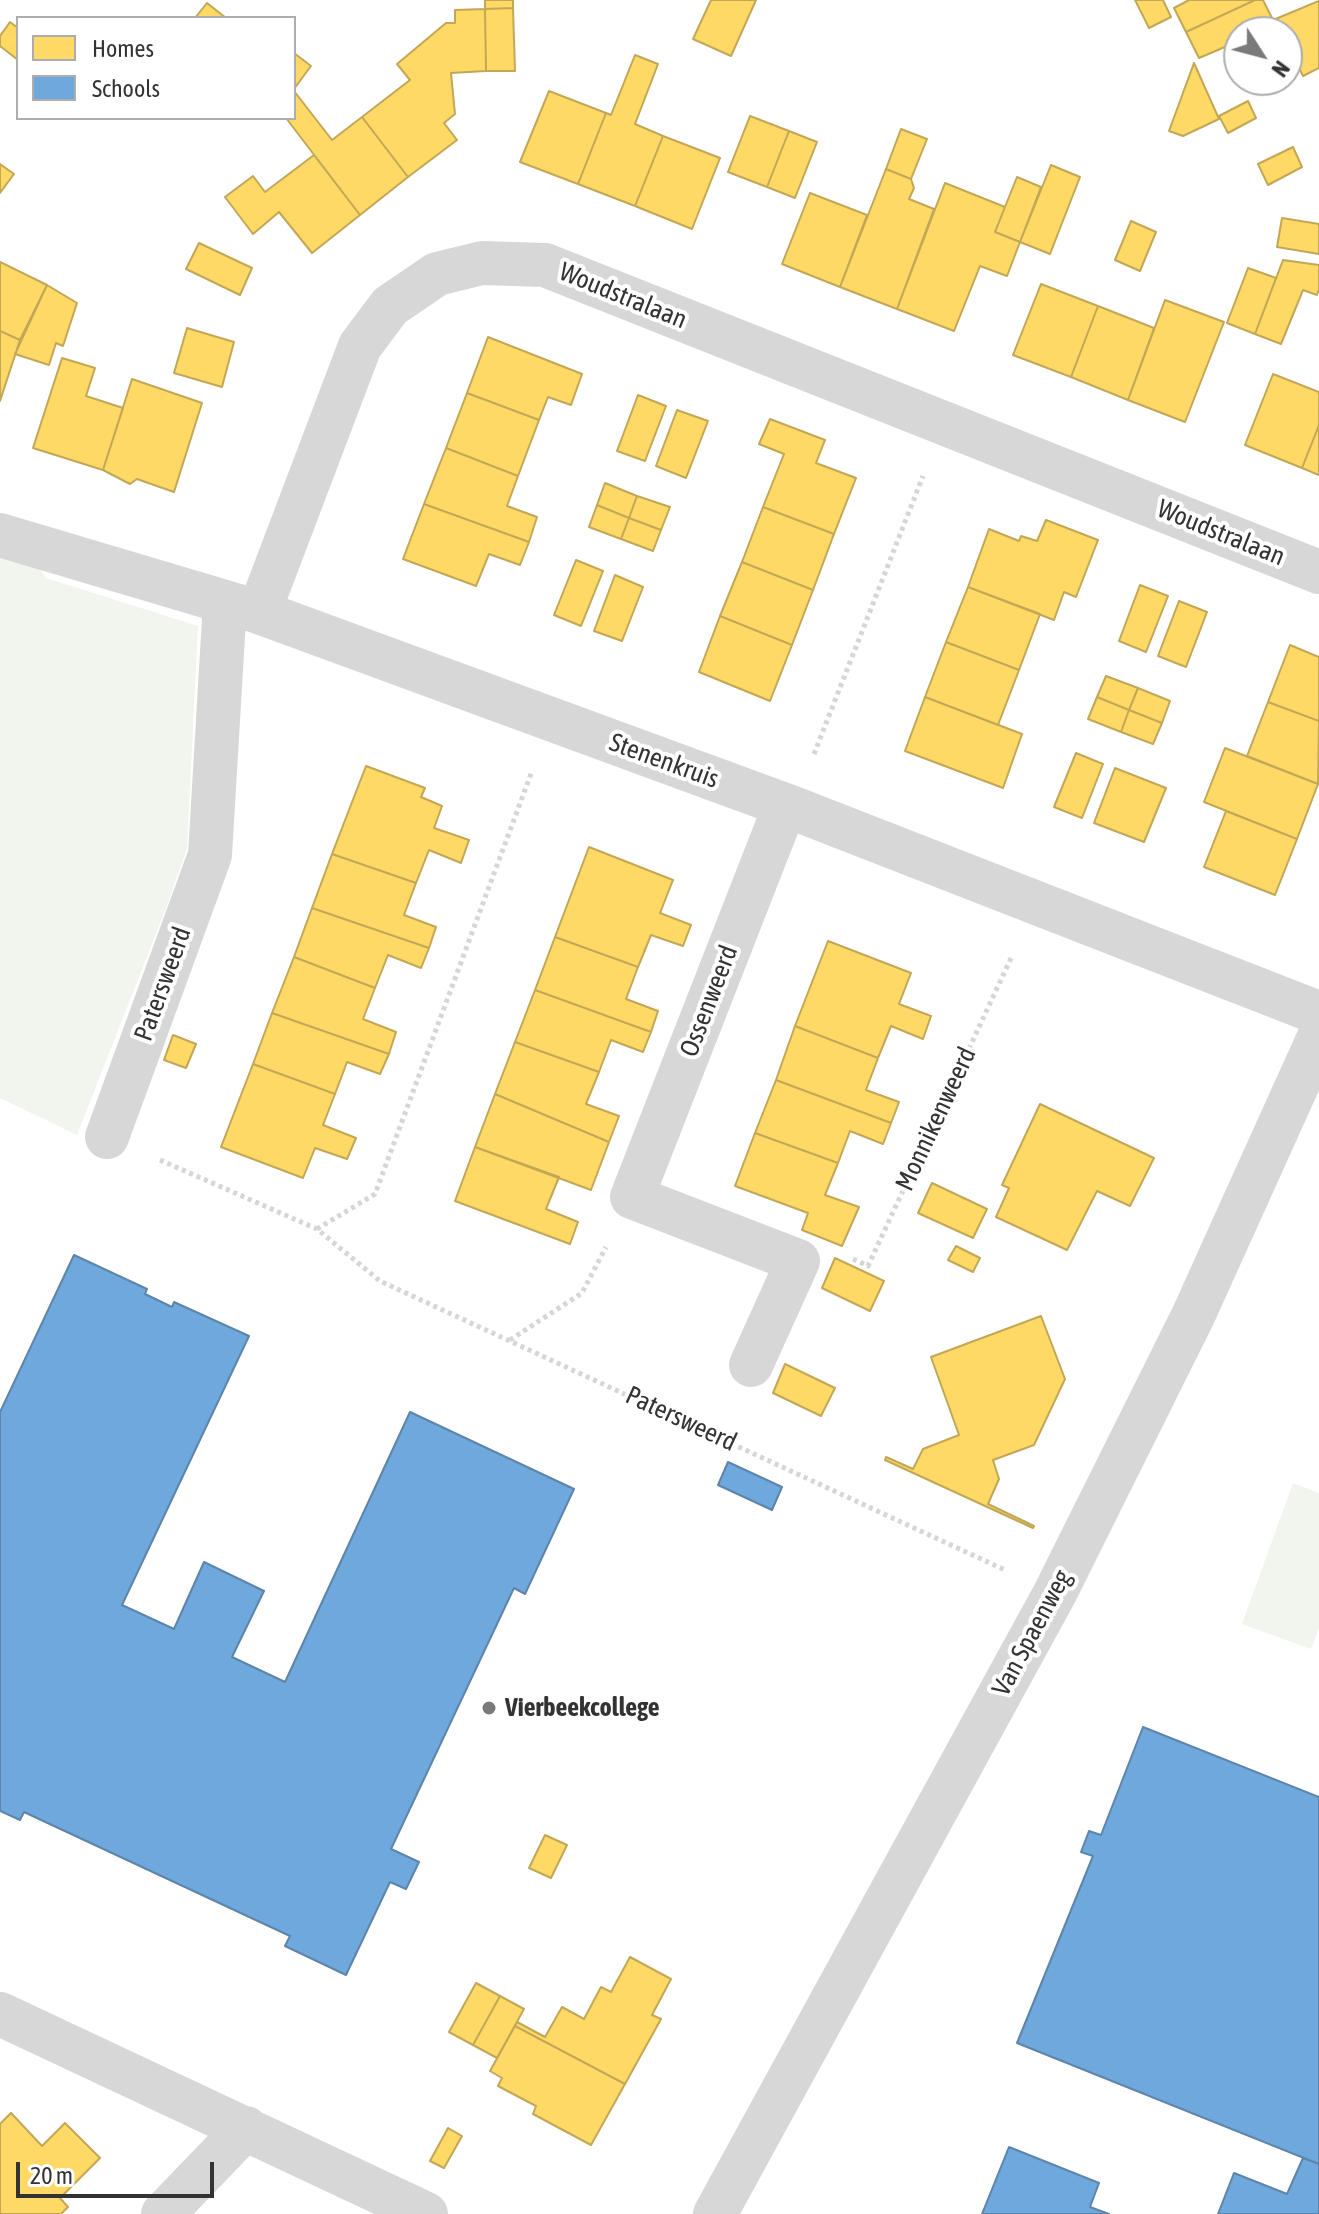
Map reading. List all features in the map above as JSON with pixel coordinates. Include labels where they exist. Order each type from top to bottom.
[{"type":"street","name":"Woudstralaan","points":[[242,607],[360,346],[390,306],[437,274],[482,263],[545,265],[1319,572]]},
{"type":"street","name":"Stenenkruis","points":[[0,535],[242,607],[789,807],[1319,1013]]},
{"type":"street","name":"Patersweerd","points":[[107,1137],[210,855],[242,607]]},
{"type":"street","name":"Ossenweerd","points":[[632,1197],[789,807]]},
{"type":"street","name":"Van Spaenweg","points":[[715,2214],[1055,1593],[1193,1316],[1319,1037]]},
{"type":"street","points":[[632,1197],[798,1261],[751,1365]]},
{"type":"street","points":[[0,2014],[426,2214]]},
{"type":"street","points":[[163,2214],[246,2128]]},
{"type":"path","points":[[789,807],[944,423]]},
{"type":"path","points":[[317,1229],[375,1194],[551,719]]},
{"type":"path","name":"Monnikenweerd","points":[[798,1261],[839,1252],[868,1266],[1037,905]]},
{"type":"path","name":"Patersweerd","points":[[107,1137],[317,1229],[380,1281],[1055,1593]]},
{"type":"path","points":[[510,1340],[582,1293],[632,1197]]},
{"type":"shaded area","points":[[0,556],[37,565],[46,578],[198,626],[187,848],[77,1135],[0,1098]]},
{"type":"shaded area","points":[[1293,1483],[1319,1493],[1319,1628],[1311,1649],[1242,1624]]},
{"type":"building: Homes","points":[[485,0],[513,0],[513,8],[485,9]]},
{"type":"building: Homes","points":[[711,0],[756,0],[731,56],[693,39]]},
{"type":"building: Homes","points":[[1135,0],[1163,0],[1171,17],[1149,28]]},
{"type":"building: Homes","points":[[1189,0],[1255,0],[1186,32],[1174,8]]},
{"type":"building: Homes","points":[[1255,0],[1263,0],[1271,16],[1223,16],[1223,48],[1199,58],[1186,32]]},
{"type":"building: Homes","points":[[1319,1],[1319,68],[1303,76],[1303,16],[1283,16]]},
{"type":"building: Homes","points":[[207,3],[223,16],[197,16]]},
{"type":"building: Homes","points":[[513,8],[515,71],[486,71],[485,9]]},
{"type":"building: Homes","points":[[485,9],[486,71],[451,73],[455,114],[444,123],[457,140],[408,177],[362,117],[410,80],[397,64],[446,23],[455,23],[455,10]]},
{"type":"building: Homes","points":[[10,22],[16,26],[16,58],[0,46],[0,36]]},
{"type":"building: Homes","points":[[296,55],[311,66],[296,86]]},
{"type":"building: Homes","points":[[635,55],[658,64],[635,124],[663,136],[635,206],[578,184],[606,113],[611,115]]},
{"type":"building: Homes","points":[[1194,63],[1219,119],[1183,136],[1169,131]]},
{"type":"building: Homes","points":[[549,91],[606,113],[578,184],[520,162]]},
{"type":"building: Homes","points":[[296,94],[332,140],[362,117],[408,177],[360,215],[288,120],[296,120]]},
{"type":"building: Homes","points":[[1248,101],[1256,118],[1228,133],[1219,116]]},
{"type":"building: Homes","points":[[750,116],[789,131],[767,187],[728,172]]},
{"type":"building: Homes","points":[[901,129],[927,139],[911,179],[886,169]]},
{"type":"building: Homes","points":[[789,131],[817,142],[795,198],[767,187]]},
{"type":"building: Homes","points":[[663,136],[720,158],[692,229],[635,206]]},
{"type":"building: Homes","points":[[1293,147],[1302,167],[1268,185],[1258,164]]},
{"type":"building: Homes","points":[[314,155],[360,215],[312,253],[279,212],[253,234],[225,197],[253,176],[265,192]]},
{"type":"building: Homes","points":[[0,164],[14,174],[0,193]]},
{"type":"building: Homes","points":[[1051,165],[1080,177],[1050,254],[1020,242]]},
{"type":"building: Homes","points":[[886,169],[911,179],[914,188],[909,199],[934,209],[897,309],[840,287]]},
{"type":"building: Homes","points":[[1017,177],[1041,187],[1020,242],[995,232]]},
{"type":"building: Homes","points":[[945,183],[1005,207],[995,232],[1020,242],[1007,276],[980,266],[954,331],[897,309]]},
{"type":"building: Homes","points":[[810,193],[867,215],[840,287],[782,264]]},
{"type":"building: Homes","points":[[1282,218],[1319,224],[1319,254],[1277,247]]},
{"type":"building: Homes","points":[[1131,221],[1156,232],[1140,271],[1115,260]]},
{"type":"building: Homes","points":[[199,243],[252,268],[240,295],[186,269]]},
{"type":"building: Homes","points":[[1283,260],[1319,265],[1319,289],[1317,295],[1303,290],[1281,344],[1255,334]]},
{"type":"building: Homes","points":[[0,262],[47,285],[20,340],[0,331]]},
{"type":"building: Homes","points":[[1248,268],[1276,278],[1255,334],[1227,323]]},
{"type":"building: Homes","points":[[1041,284],[1098,306],[1071,377],[1013,355]]},
{"type":"building: Homes","points":[[47,285],[77,303],[63,346],[56,343],[49,365],[15,354]]},
{"type":"building: Homes","points":[[1165,300],[1224,322],[1185,422],[1128,400]]},
{"type":"building: Homes","points":[[1098,306],[1154,328],[1128,400],[1071,377]]},
{"type":"building: Homes","points":[[187,328],[234,342],[222,387],[174,373]]},
{"type":"building: Homes","points":[[0,331],[20,340],[0,401]]},
{"type":"building: Homes","points":[[488,337],[582,374],[571,405],[548,397],[539,420],[467,393]]},
{"type":"building: Homes","points":[[62,358],[95,368],[86,396],[123,408],[103,470],[33,448]]},
{"type":"building: Homes","points":[[1273,374],[1319,392],[1319,425],[1302,468],[1245,445]]},
{"type":"building: Homes","points":[[132,379],[202,403],[174,492],[137,479],[130,484],[103,470]]},
{"type":"building: Homes","points":[[467,393],[539,420],[518,476],[446,448]]},
{"type":"building: Homes","points":[[638,395],[666,406],[645,461],[617,451]]},
{"type":"building: Homes","points":[[677,410],[708,421],[686,478],[656,466]]},
{"type":"building: Homes","points":[[770,419],[825,440],[816,463],[856,478],[834,534],[763,507],[784,454],[759,444]]},
{"type":"building: Homes","points":[[1319,425],[1319,475],[1302,468]]},
{"type":"building: Homes","points":[[446,448],[518,476],[507,506],[537,517],[529,542],[424,504]]},
{"type":"building: Homes","points":[[605,483],[637,496],[629,518],[597,505]]},
{"type":"building: Homes","points":[[637,496],[670,507],[661,530],[629,518]]},
{"type":"building: Homes","points":[[424,504],[529,542],[520,565],[489,554],[476,586],[403,559]]},
{"type":"building: Homes","points":[[597,505],[629,518],[621,539],[589,527]]},
{"type":"building: Homes","points":[[763,507],[834,534],[813,590],[742,562]]},
{"type":"building: Homes","points":[[629,518],[661,530],[653,551],[621,539]]},
{"type":"building: Homes","points":[[1046,520],[1098,540],[1076,597],[1064,592],[1054,620],[968,587],[989,529],[1019,541],[1021,536],[1037,541]]},
{"type":"building: Homes","points":[[576,560],[603,571],[581,626],[554,615]]},
{"type":"building: Homes","points":[[742,562],[813,590],[792,645],[720,616]]},
{"type":"building: Homes","points":[[615,575],[643,587],[622,641],[594,631]]},
{"type":"building: Homes","points":[[1140,585],[1168,596],[1146,652],[1119,641]]},
{"type":"building: Homes","points":[[968,587],[1040,614],[1019,670],[946,642]]},
{"type":"building: Homes","points":[[1179,601],[1207,612],[1186,667],[1158,656]]},
{"type":"building: Homes","points":[[720,616],[792,645],[770,701],[699,672]]},
{"type":"building: Homes","points":[[946,642],[1019,670],[998,725],[925,697]]},
{"type":"building: Homes","points":[[1290,645],[1319,657],[1319,721],[1268,702]]},
{"type":"building: Homes","points":[[1106,676],[1138,688],[1129,710],[1097,697]]},
{"type":"building: Homes","points":[[1138,688],[1170,701],[1162,723],[1129,710]]},
{"type":"building: Homes","points":[[925,697],[1022,734],[1003,788],[905,751]]},
{"type":"building: Homes","points":[[1097,697],[1129,710],[1121,732],[1088,719]]},
{"type":"building: Homes","points":[[1268,702],[1319,721],[1318,784],[1247,756]]},
{"type":"building: Homes","points":[[1129,710],[1162,723],[1153,744],[1121,732]]},
{"type":"building: Homes","points":[[1225,748],[1318,784],[1297,839],[1204,802]]},
{"type":"building: Homes","points":[[1076,753],[1103,764],[1082,818],[1054,807]]},
{"type":"building: Homes","points":[[366,766],[425,788],[421,797],[442,806],[434,828],[469,840],[461,863],[429,850],[416,883],[332,854]]},
{"type":"building: Homes","points":[[1115,768],[1166,788],[1144,842],[1094,823]]},
{"type":"building: Homes","points":[[1226,811],[1297,839],[1275,895],[1204,867]]},
{"type":"building: Homes","points":[[589,847],[673,880],[660,913],[691,925],[683,946],[651,935],[638,967],[555,937]]},
{"type":"building: Homes","points":[[332,854],[416,883],[404,915],[436,927],[429,948],[312,908]]},
{"type":"building: Homes","points":[[312,908],[429,948],[421,968],[388,955],[375,988],[294,957]]},
{"type":"building: Homes","points":[[555,937],[638,967],[626,999],[658,1011],[651,1032],[535,990]]},
{"type":"building: Homes","points":[[828,941],[911,973],[899,1004],[931,1016],[923,1039],[891,1026],[878,1058],[795,1026]]},
{"type":"building: Homes","points":[[294,957],[375,988],[363,1019],[396,1032],[389,1054],[272,1013]]},
{"type":"building: Homes","points":[[535,990],[651,1032],[643,1052],[611,1040],[599,1072],[515,1042]]},
{"type":"building: Homes","points":[[272,1013],[389,1054],[380,1074],[347,1062],[335,1094],[253,1064]]},
{"type":"building: Homes","points":[[795,1026],[878,1058],[866,1090],[899,1102],[891,1123],[776,1080]]},
{"type":"building: Homes","points":[[173,1035],[196,1044],[186,1068],[164,1060]]},
{"type":"building: Homes","points":[[515,1042],[599,1072],[586,1104],[619,1116],[609,1142],[495,1094]]},
{"type":"building: Homes","points":[[253,1064],[335,1094],[323,1125],[356,1138],[347,1159],[315,1148],[303,1178],[221,1147]]},
{"type":"building: Homes","points":[[776,1080],[891,1123],[883,1144],[850,1131],[838,1163],[755,1133]]},
{"type":"building: Homes","points":[[495,1094],[609,1142],[591,1190],[475,1147]]},
{"type":"building: Homes","points":[[1040,1104],[1154,1158],[1130,1206],[1097,1191],[1067,1250],[996,1217],[1009,1188],[1002,1185]]},
{"type":"building: Homes","points":[[755,1133],[838,1163],[825,1195],[859,1207],[842,1246],[802,1230],[808,1213],[735,1186]]},
{"type":"building: Homes","points":[[475,1147],[559,1177],[546,1209],[578,1222],[570,1244],[455,1201]]},
{"type":"building: Homes","points":[[932,1183],[987,1209],[973,1238],[918,1213]]},
{"type":"building: Homes","points":[[956,1246],[980,1258],[973,1272],[948,1260]]},
{"type":"building: Homes","points":[[835,1258],[884,1281],[870,1311],[822,1288]]},
{"type":"building: Homes","points":[[1041,1316],[1065,1379],[1034,1445],[993,1460],[999,1479],[988,1504],[1033,1528],[885,1460],[886,1457],[913,1469],[923,1449],[959,1435],[931,1357]]},
{"type":"building: Homes","points":[[785,1364],[835,1388],[821,1416],[773,1393]]},
{"type":"building: Homes","points":[[545,1835],[567,1845],[551,1878],[529,1868]]},
{"type":"building: Homes","points":[[630,1957],[671,1979],[652,2015],[661,2019],[625,2084],[515,2026],[517,2022],[545,2037],[562,2007],[584,2019],[601,1987],[611,1992]]},
{"type":"building: Homes","points":[[476,1983],[500,1996],[473,2045],[449,2032]]},
{"type":"building: Homes","points":[[500,1996],[524,2009],[497,2058],[473,2045]]},
{"type":"building: Homes","points":[[515,2026],[625,2084],[591,2145],[533,2114],[536,2106],[498,2086],[502,2078],[490,2071]]},
{"type":"building: Homes","points":[[11,2113],[42,2146],[65,2123],[100,2158],[60,2198],[68,2207],[61,2214],[0,2214],[0,2124]]},
{"type":"building: Homes","points":[[448,2128],[462,2136],[444,2168],[430,2161]]},
{"type":"building: Schools","points":[[74,1255],[147,1289],[145,1294],[172,1307],[174,1302],[249,1336],[122,1605],[174,1629],[204,1562],[264,1591],[232,1657],[285,1682],[410,1412],[574,1489],[525,1594],[514,1588],[391,1849],[419,1862],[406,1889],[390,1882],[346,1975],[285,1946],[290,1936],[24,1812],[20,1820],[0,1811],[0,1412]]},
{"type":"building: Schools","points":[[728,1462],[782,1487],[772,1510],[718,1485]]},
{"type":"building: Schools","points":[[1143,1727],[1319,1797],[1319,2164],[1017,2043],[1093,1856],[1081,1852],[1089,1831],[1101,1835]]},
{"type":"building: Schools","points":[[1009,2147],[1099,2183],[1090,2207],[1109,2214],[982,2214]]},
{"type":"building: Schools","points":[[1303,2158],[1319,2164],[1319,2214],[1218,2214],[1234,2173],[1287,2194]]},
{"type":"place","name":"Vierbeekcollege","points":[[489,1708]]}]
